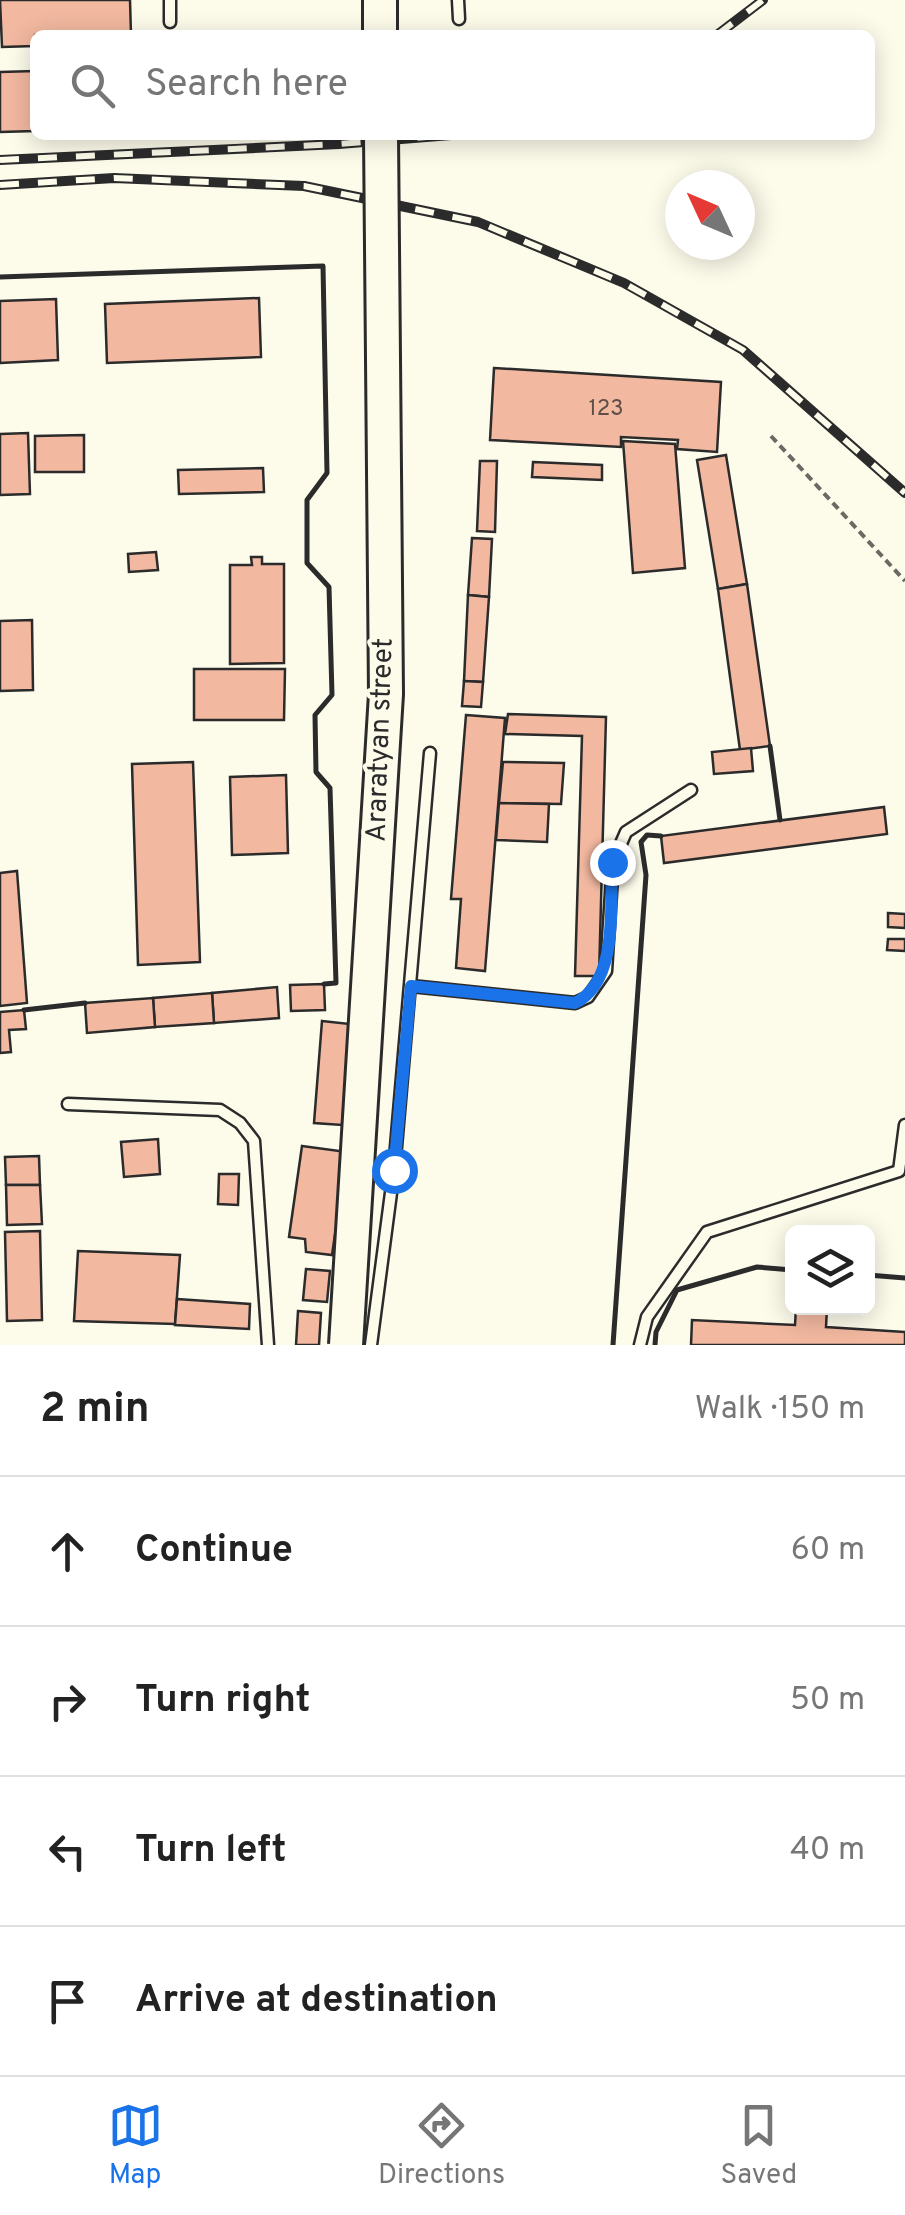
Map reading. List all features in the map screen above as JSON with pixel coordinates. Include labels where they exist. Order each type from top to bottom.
[{"type":"main road","points":[[380,0],[380,30]]},
{"type":"main road","name":"Araratyan street","points":[[346,1345],[386,694],[381,140]]},
{"type":"lane","points":[[170,0],[170,22]]},
{"type":"lane","points":[[458,0],[459,19]]},
{"type":"lane","points":[[370,1345],[394,1170],[430,753]]},
{"type":"lane","points":[[411,986],[575,1003],[588,997],[606,971],[612,862],[626,832],[691,790]]},
{"type":"lane","points":[[68,1104],[220,1110],[240,1123],[254,1140],[268,1345]]},
{"type":"lane","points":[[640,1345],[647,1317],[707,1232],[899,1171],[905,1126]]},
{"type":"path","points":[[771,436],[905,581]]},
{"type":"building","points":[[0,0],[130,0],[131,30],[30,30],[30,46],[2,47]]},
{"type":"building","points":[[30,71],[30,131],[0,132],[0,72]]},
{"type":"building","points":[[259,298],[261,357],[107,363],[105,304]]},
{"type":"building","points":[[56,299],[58,360],[0,363],[0,301]]},
{"type":"building","points":[[494,368],[721,382],[717,452],[677,449],[678,440],[621,437],[621,447],[490,440]]},
{"type":"building","points":[[28,433],[30,494],[0,495],[0,434]]},
{"type":"building","points":[[84,435],[84,472],[35,472],[35,436]]},
{"type":"building","points":[[623,441],[675,444],[685,568],[633,573]]},
{"type":"building","points":[[726,455],[747,584],[718,589],[697,460]]},
{"type":"building","points":[[480,461],[497,461],[495,532],[477,531]]},
{"type":"building","points":[[533,462],[602,465],[602,480],[532,477]]},
{"type":"building","points":[[263,468],[264,492],[179,494],[178,470]]},
{"type":"building","points":[[472,538],[492,539],[489,597],[468,595]]},
{"type":"building","points":[[156,552],[158,570],[129,572],[128,554]]},
{"type":"building","points":[[251,557],[262,557],[262,564],[284,564],[284,663],[230,664],[230,565],[252,565]]},
{"type":"building","points":[[747,584],[770,746],[740,750],[718,589]]},
{"type":"building","points":[[468,595],[489,597],[483,682],[464,681]]},
{"type":"building","points":[[32,620],[33,690],[0,691],[0,621]]},
{"type":"building","points":[[194,669],[285,669],[284,720],[194,720]]},
{"type":"building","points":[[464,681],[483,682],[481,707],[462,706]]},
{"type":"building","points":[[508,714],[606,717],[599,976],[575,976],[582,736],[505,734]]},
{"type":"building","points":[[466,715],[505,718],[485,971],[456,968],[461,899],[451,899]]},
{"type":"building","points":[[751,748],[753,771],[714,774],[712,752]]},
{"type":"building","points":[[193,762],[200,962],[138,965],[132,764]]},
{"type":"building","points":[[503,762],[564,763],[561,804],[499,803]]},
{"type":"building","points":[[286,775],[288,853],[232,855],[230,777]]},
{"type":"building","points":[[499,803],[549,804],[547,842],[496,840]]},
{"type":"building","points":[[884,807],[887,834],[664,863],[661,836]]},
{"type":"building","points":[[17,871],[27,1003],[0,1006],[0,873]]},
{"type":"building","points":[[888,913],[905,914],[905,928],[888,927]]},
{"type":"building","points":[[888,939],[905,939],[905,951],[887,950]]},
{"type":"building","points":[[324,984],[325,1010],[291,1011],[290,985]]},
{"type":"building","points":[[277,987],[279,1018],[214,1023],[212,993]]},
{"type":"building","points":[[212,993],[214,1023],[155,1027],[153,998]]},
{"type":"building","points":[[153,998],[155,1027],[87,1033],[85,1003]]},
{"type":"building","points":[[24,1010],[26,1029],[9,1030],[11,1052],[0,1053],[0,1012]]},
{"type":"building","points":[[322,1021],[350,1024],[342,1125],[314,1123]]},
{"type":"building","points":[[158,1139],[160,1174],[124,1177],[121,1142]]},
{"type":"building","points":[[302,1146],[347,1152],[332,1255],[306,1252],[305,1239],[289,1237]]},
{"type":"building","points":[[39,1156],[40,1185],[6,1185],[5,1157]]},
{"type":"building","points":[[219,1174],[239,1174],[238,1205],[218,1204]]},
{"type":"building","points":[[6,1185],[40,1185],[42,1224],[7,1225]]},
{"type":"building","points":[[40,1231],[42,1320],[7,1321],[5,1232]]},
{"type":"building","points":[[78,1251],[180,1255],[175,1324],[74,1321]]},
{"type":"building","points":[[306,1269],[330,1271],[327,1302],[303,1300]]},
{"type":"building","points":[[177,1299],[250,1304],[249,1329],[175,1325]]},
{"type":"building","points":[[298,1311],[321,1313],[319,1345],[296,1345]]},
{"type":"building","points":[[796,1315],[827,1315],[826,1327],[905,1332],[905,1345],[691,1345],[692,1320],[795,1325]]},
{"type":"railway","points":[[724,30],[763,0]]},
{"type":"railway","points":[[0,160],[389,140]]},
{"type":"railway","points":[[0,185],[114,178],[304,186],[478,222],[624,283],[743,350],[905,493]]},
{"type":"wall","points":[[0,277],[323,266],[327,473],[307,500],[307,563],[329,587],[332,695],[315,715],[316,772],[330,788],[336,983],[324,984]]},
{"type":"wall","points":[[770,746],[780,820]]},
{"type":"wall","points":[[613,1345],[646,875],[641,842],[647,835],[661,836]]},
{"type":"wall","points":[[24,1010],[85,1003]]},
{"type":"wall","points":[[655,1345],[656,1332],[677,1290],[757,1267],[785,1269]]},
{"type":"wall","points":[[875,1276],[905,1278]]},
{"type":"route","points":[[394,1170],[411,986],[575,1003],[588,997],[606,971],[612,862]]}]
